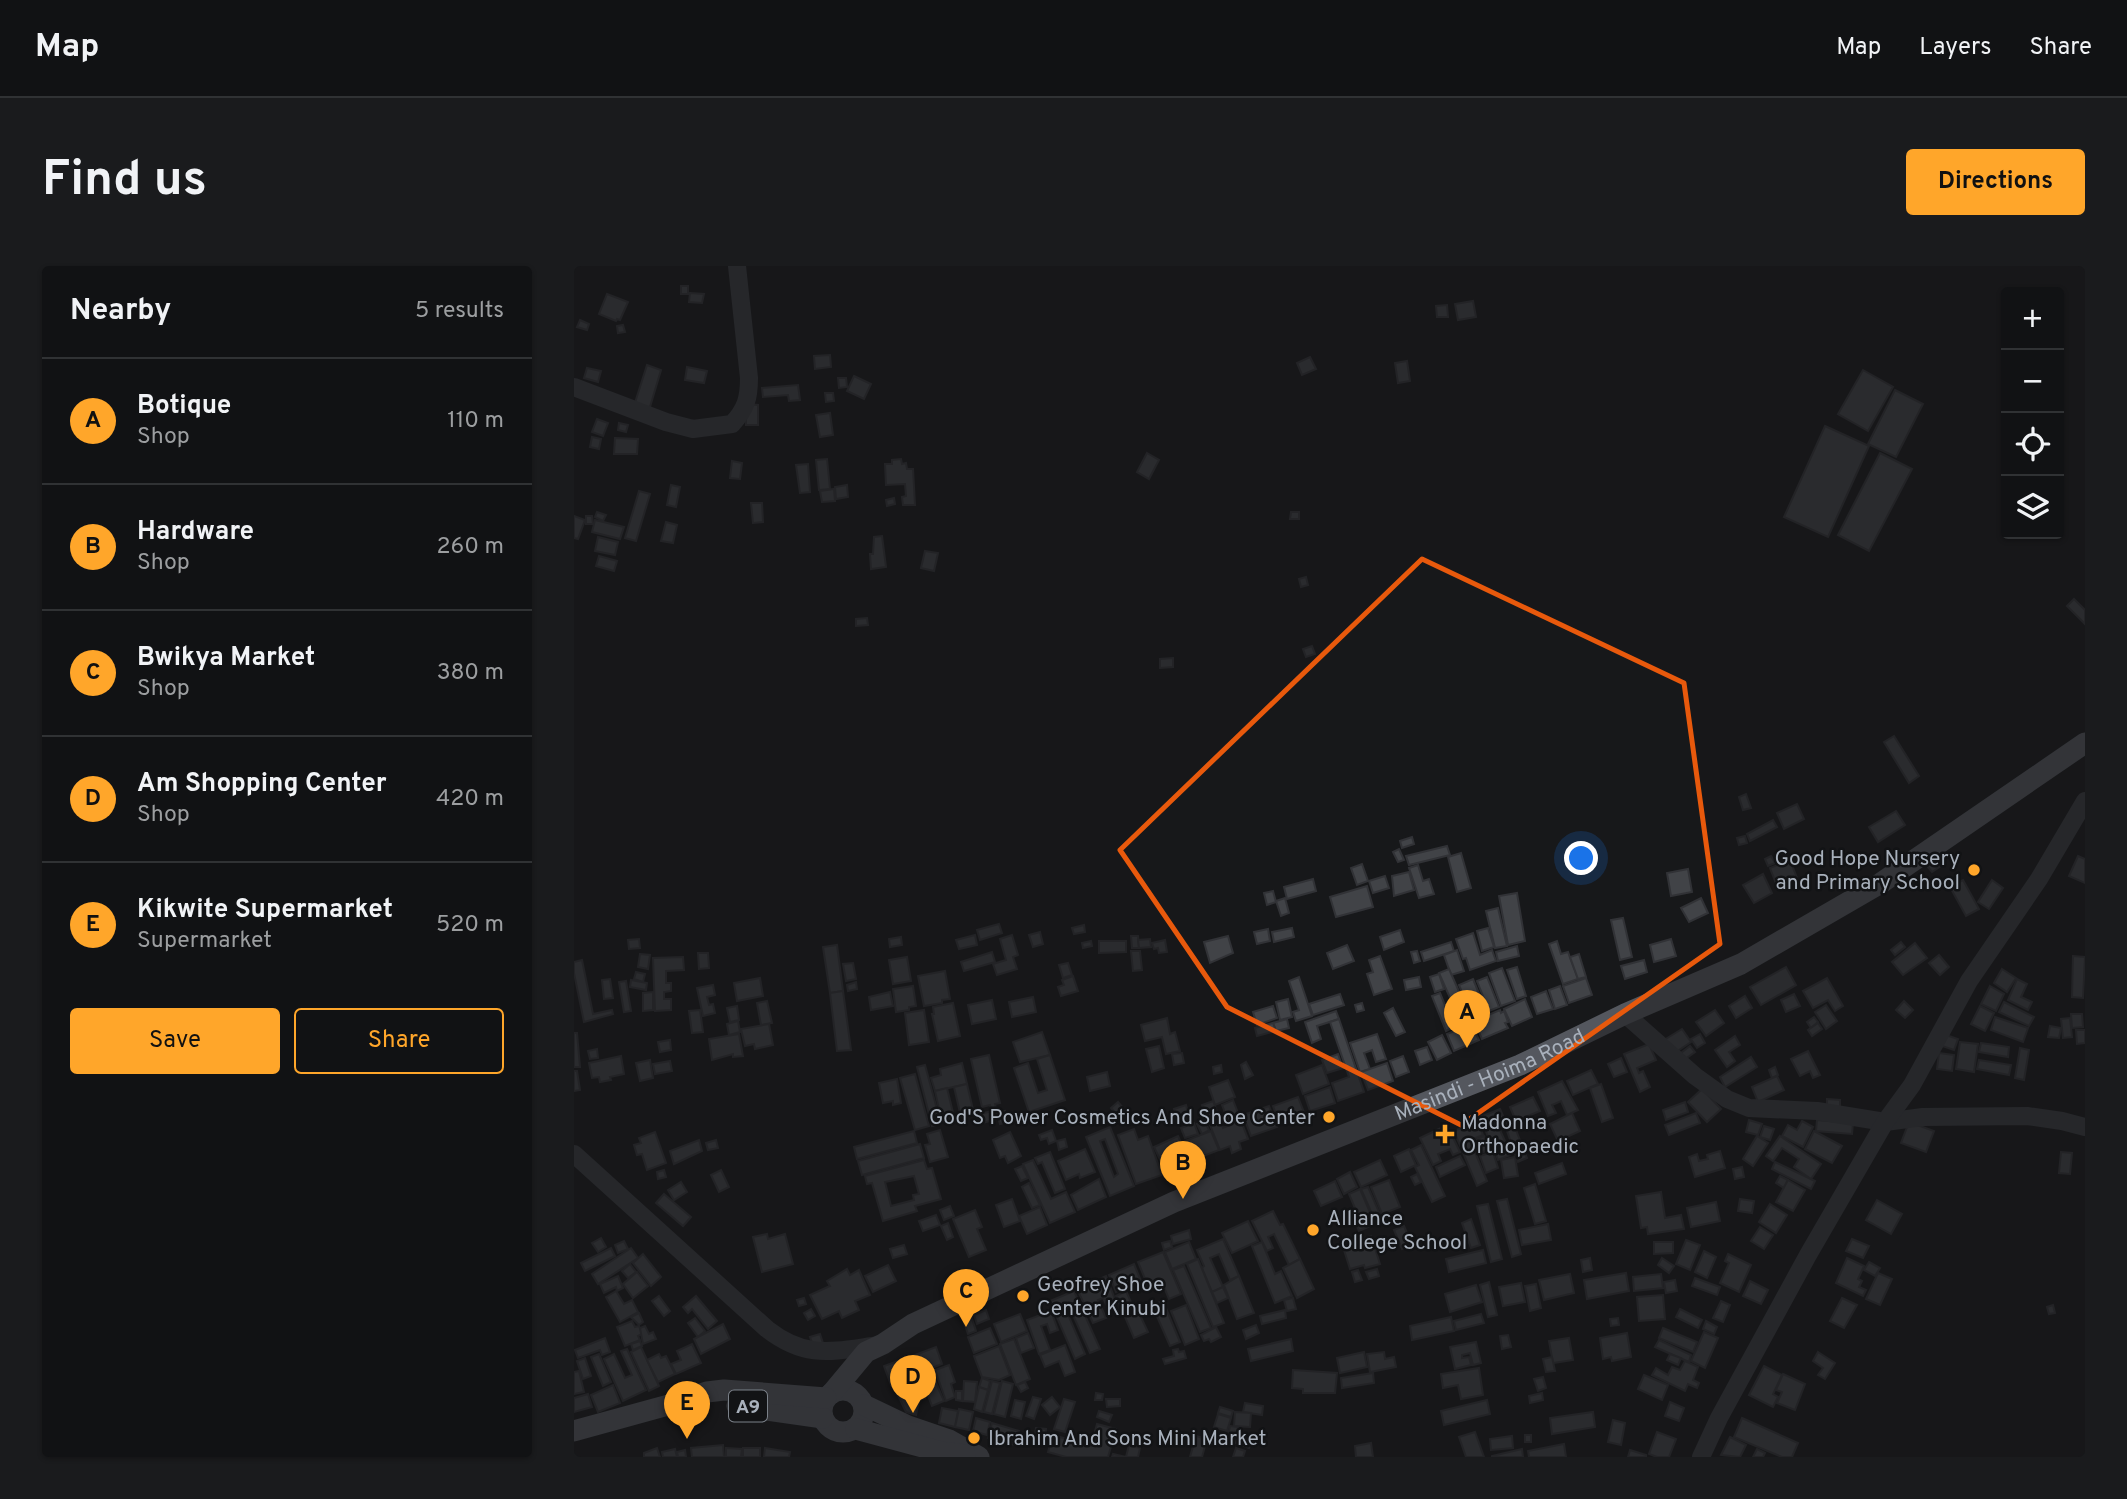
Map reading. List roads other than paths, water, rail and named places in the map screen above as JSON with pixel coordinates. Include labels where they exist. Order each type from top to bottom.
[{"type":"main road","name":"Masindi - Hoima Road","points":[[827,1403],[875,1348],[913,1324],[1174,1202],[1520,1065],[1625,1014],[1741,964],[1881,883],[2085,743]]},
{"type":"main road","points":[[856,1429],[863,1418],[862,1402],[875,1348]]},
{"type":"main road","name":"A9","points":[[574,1431],[672,1404],[759,1407],[827,1403],[844,1390],[856,1394],[862,1402],[908,1426],[949,1440],[977,1456]]},
{"type":"main road","name":"A9","points":[[827,1403],[830,1428],[836,1432],[856,1429],[941,1452],[977,1456]]},
{"type":"street","points":[[574,387],[666,422],[693,429],[732,424],[744,411],[749,396],[737,266]]},
{"type":"street","points":[[1701,1457],[1719,1418],[1808,1255],[1885,1122],[1912,1085],[1969,981],[2039,879],[2085,801]]},
{"type":"street","points":[[1625,1014],[1695,1076],[1727,1100],[1749,1108],[1817,1111],[1885,1122],[1923,1117],[2003,1116],[2062,1121],[2085,1127]]},
{"type":"street","points":[[574,1154],[767,1329],[788,1344],[824,1352],[875,1348]]},
{"type":"place","name":"Good Hope Nursery and Primary School","points":[[1974,870]]},
{"type":"place","name":"Botique","points":[[1467,1048]]},
{"type":"place","name":"God'S Power Cosmetics And Shoe Center","points":[[1329,1117]]},
{"type":"place","name":"Madonna Orthopaedic","points":[[1445,1134]]},
{"type":"place","name":"Hardware","points":[[1183,1199]]},
{"type":"place","name":"Alliance College School","points":[[1313,1230]]},
{"type":"place","name":"Geofrey Shoe Center Kinubi","points":[[1023,1296]]},
{"type":"place","name":"Bwikya Market","points":[[966,1327]]},
{"type":"place","name":"Am Shopping Center","points":[[913,1413]]},
{"type":"place","name":"Ibrahim And Sons Mini Market","points":[[974,1438]]},
{"type":"place","name":"Kikwite Supermarket","points":[[687,1439]]}]
